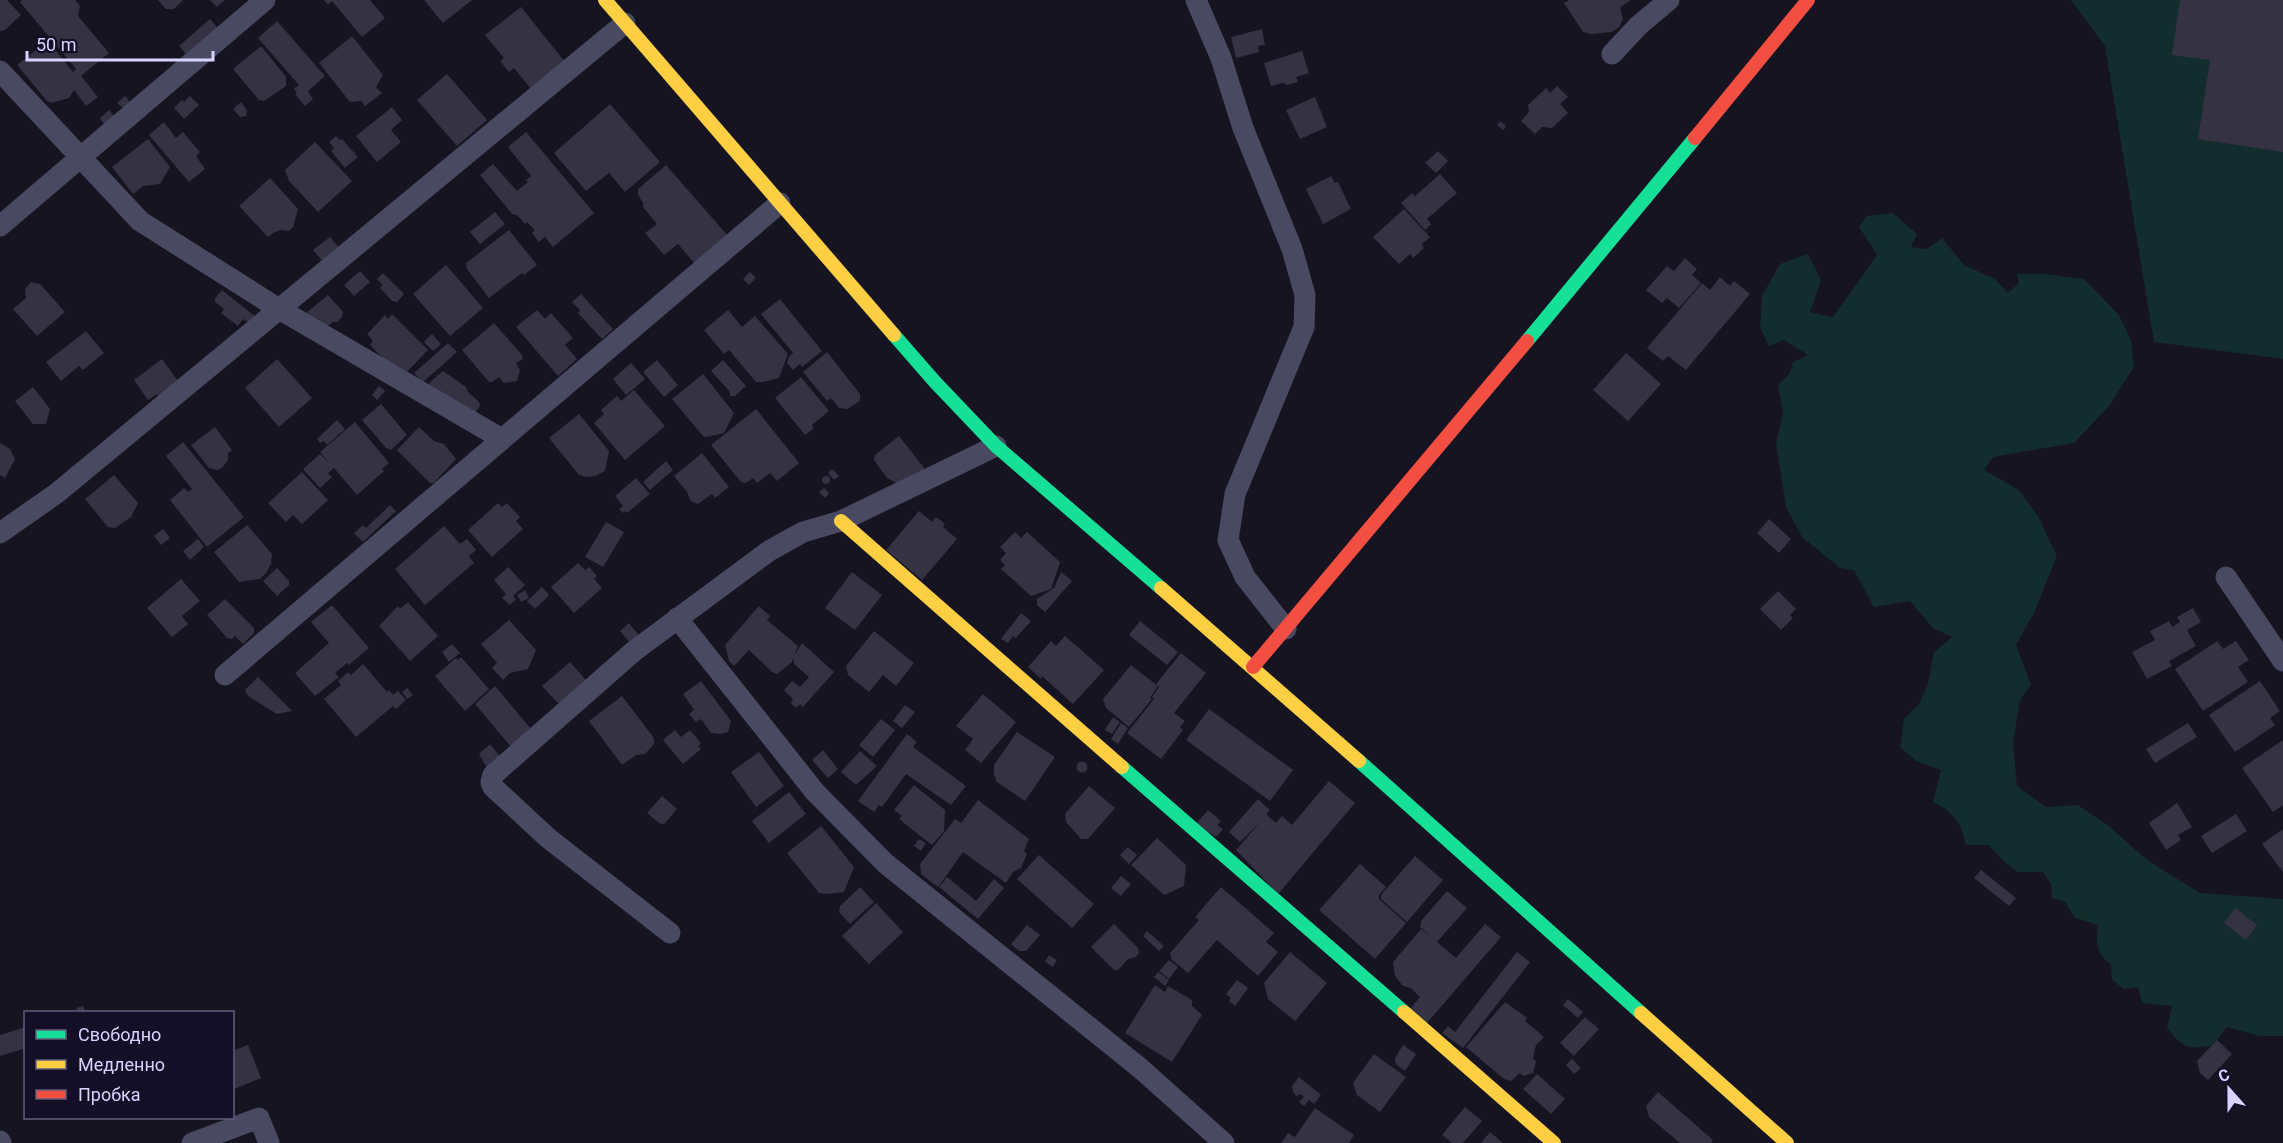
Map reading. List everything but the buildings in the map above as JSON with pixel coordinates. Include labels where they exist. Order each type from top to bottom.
[{"type":"street","points":[[0,226],[265,0]]},
{"type":"street","points":[[605,0],[935,382],[996,446],[1253,668],[1787,1143]]},
{"type":"street","points":[[1196,0],[1221,58],[1243,128],[1292,249],[1305,295],[1304,327],[1234,494],[1228,540],[1245,577],[1286,629]]},
{"type":"street","points":[[1612,54],[1638,26],[1669,0]]},
{"type":"street","points":[[1253,668],[1535,332],[1808,0]]},
{"type":"street","points":[[0,533],[57,493],[625,23]]},
{"type":"street","points":[[0,71],[140,221],[279,309],[502,439]]},
{"type":"street","points":[[225,675],[780,203]]},
{"type":"street","points":[[670,933],[548,838],[493,787],[491,782],[493,775],[634,651],[769,551],[803,532],[841,521],[996,446]]},
{"type":"street","points":[[841,521],[1554,1143]]},
{"type":"street","points":[[2226,578],[2283,662]]},
{"type":"street","points":[[677,618],[815,792],[885,863],[1140,1068],[1224,1143]]},
{"type":"street","points":[[192,1143],[259,1118],[269,1143]]},
{"type":"green space","points":[[2071,0],[2283,0],[2283,359],[2154,342],[2105,46]]},
{"type":"green space","points":[[1893,213],[1917,234],[1911,247],[1927,249],[1942,238],[1964,265],[1995,279],[2008,293],[2019,283],[2017,274],[2045,274],[2084,279],[2119,315],[2131,340],[2134,367],[2109,406],[2074,443],[1993,457],[1984,470],[2019,490],[2038,516],[2057,556],[2034,613],[2016,645],[2031,685],[2020,700],[2013,743],[2017,786],[2046,807],[2078,805],[2110,827],[2147,860],[2200,893],[2283,899],[2283,1036],[2259,1036],[2227,1027],[2213,1045],[2192,1047],[2182,1044],[2167,1028],[2172,1006],[2142,1003],[2138,987],[2123,989],[2112,979],[2111,965],[2099,952],[2098,925],[2075,918],[2065,902],[2052,898],[2051,884],[2043,872],[2018,872],[2003,861],[1989,845],[1966,845],[1956,819],[1933,802],[1941,770],[1916,761],[1900,747],[1904,719],[1919,704],[1928,684],[1934,652],[1952,637],[1933,628],[1910,601],[1874,607],[1854,570],[1840,568],[1802,537],[1786,507],[1776,444],[1783,411],[1778,385],[1790,373],[1793,362],[1808,355],[1784,340],[1769,346],[1760,328],[1762,296],[1780,264],[1808,254],[1821,280],[1810,312],[1833,317],[1877,255],[1859,227],[1867,216]]},
{"type":"traffic: fast","points":[[1527,341],[1695,138]]},
{"type":"traffic: fast","points":[[894,335],[996,446],[1161,588]]},
{"type":"traffic: fast","points":[[1359,761],[1641,1013]]},
{"type":"traffic: fast","points":[[1122,767],[1404,1012]]},
{"type":"traffic: slow","points":[[605,0],[894,335]]},
{"type":"traffic: slow","points":[[841,521],[1122,767]]},
{"type":"traffic: slow","points":[[1161,588],[1359,761]]},
{"type":"traffic: slow","points":[[1404,1012],[1554,1143]]},
{"type":"traffic: slow","points":[[1641,1013],[1787,1143]]},
{"type":"traffic: jam","points":[[1695,138],[1808,0]]},
{"type":"traffic: jam","points":[[1253,667],[1527,341]]}]
